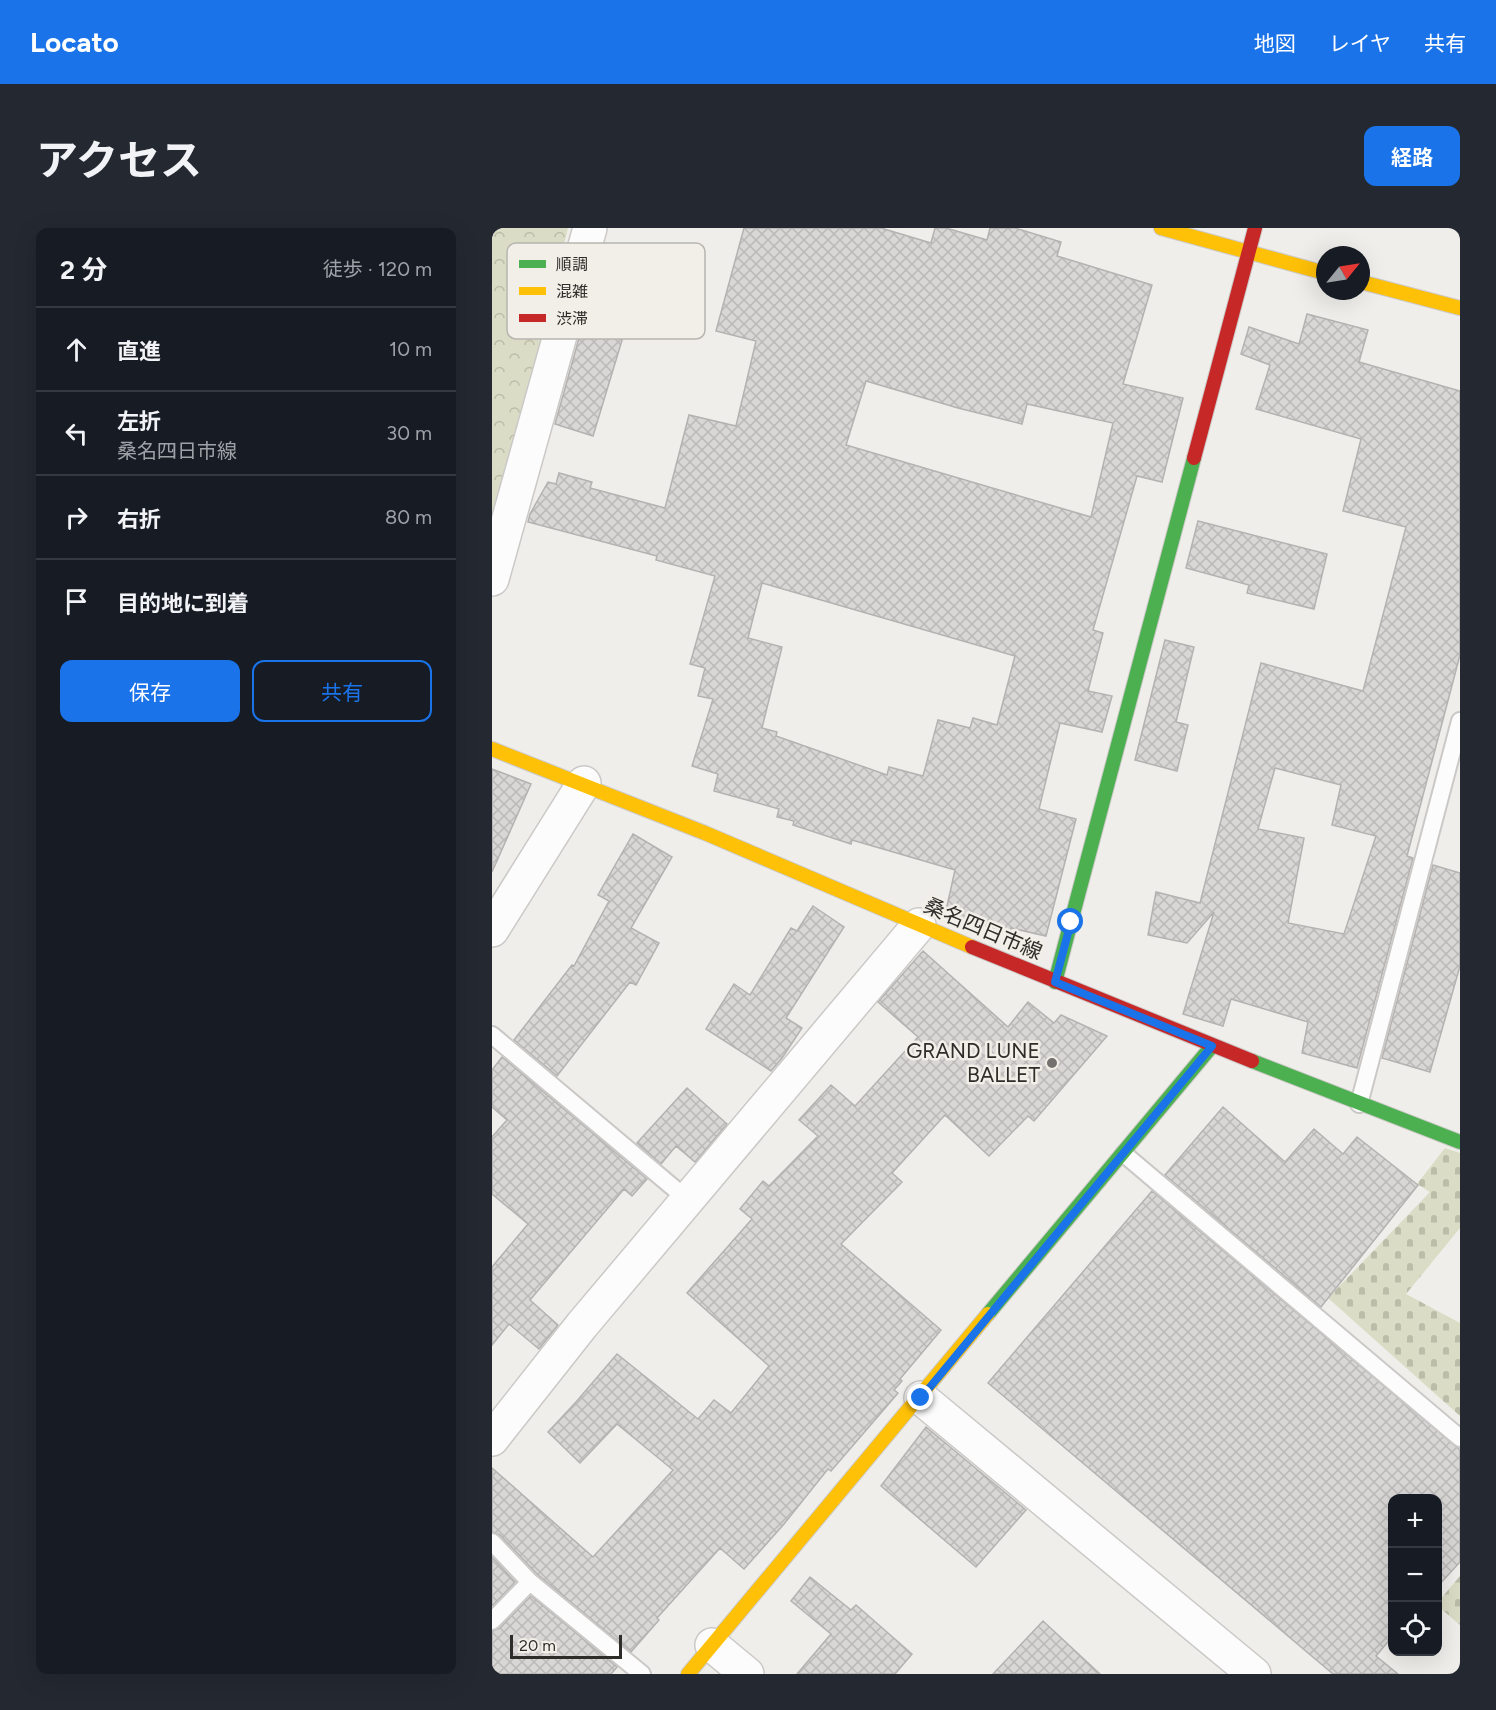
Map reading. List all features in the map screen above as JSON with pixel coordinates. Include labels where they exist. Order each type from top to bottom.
[{"type":"street","points":[[586,243],[590,228]]},
{"type":"street","points":[[1161,228],[1316,271]]},
{"type":"street","points":[[1055,982],[1255,228]]},
{"type":"street","points":[[1370,284],[1460,308]]},
{"type":"street","points":[[492,579],[559,339]]},
{"type":"street","name":"桑名四日市線","points":[[492,749],[584,783],[1212,1046],[1460,1142]]},
{"type":"street","points":[[492,930],[584,783]]},
{"type":"street","points":[[492,1439],[582,1325],[919,925]]},
{"type":"street","points":[[688,1674],[921,1398],[1212,1046]]},
{"type":"street","points":[[921,1398],[1254,1674]]},
{"type":"street","points":[[712,1645],[747,1674]]},
{"type":"lane","points":[[1359,1104],[1460,721]]},
{"type":"lane","points":[[492,1035],[687,1200]]},
{"type":"lane","points":[[1124,1154],[1460,1438]]},
{"type":"lane","points":[[492,1542],[530,1582],[642,1674]]},
{"type":"lane","points":[[492,1621],[530,1582]]},
{"type":"green space","points":[[492,228],[568,228],[564,243],[507,243],[507,339],[541,339],[492,541]]},
{"type":"green space","points":[[1445,1148],[1460,1153],[1460,1228],[1406,1294],[1460,1323],[1460,1416],[1328,1298],[1430,1192],[1417,1184]]},
{"type":"green space","points":[[1460,1576],[1460,1625],[1442,1609],[1442,1597]]},
{"type":"building","points":[[744,228],[881,228],[931,243],[935,228],[946,228],[987,240],[990,228],[1015,228],[1061,242],[1057,256],[1152,285],[1123,384],[1183,398],[1162,482],[1137,476],[1093,630],[1103,633],[1088,691],[1112,696],[1102,732],[1060,723],[1039,809],[1076,819],[1046,936],[1011,928],[1010,932],[945,915],[955,870],[852,840],[851,844],[793,825],[794,821],[777,817],[779,809],[714,791],[718,774],[692,766],[713,699],[698,696],[705,668],[690,664],[715,576],[656,560],[657,556],[528,522],[548,482],[556,484],[559,473],[592,482],[590,488],[665,508],[689,415],[736,426],[756,341],[716,331]],"holes":[[[866,381],[1022,424],[1027,404],[1113,423],[1091,517],[846,445]],[[762,583],[1015,656],[997,725],[973,718],[970,728],[938,720],[923,776],[889,767],[887,775],[776,736],[777,732],[762,728],[782,647],[748,638]]]},
{"type":"building","points":[[1307,314],[1368,330],[1359,362],[1460,391],[1460,655],[1407,856],[1413,858],[1357,1068],[1302,1053],[1308,1022],[1231,999],[1223,1026],[1183,1014],[1214,912],[1187,943],[1148,935],[1156,892],[1200,903],[1261,663],[1363,691],[1406,527],[1343,511],[1361,439],[1256,409],[1270,365],[1241,354],[1249,327],[1299,344]],"holes":[[[1275,768],[1341,785],[1332,825],[1376,836],[1344,934],[1288,923],[1304,838],[1258,829]]]},
{"type":"building","points":[[579,339],[622,339],[593,436],[555,424]]},
{"type":"building","points":[[1198,521],[1327,554],[1314,609],[1247,593],[1249,585],[1186,568]]},
{"type":"building","points":[[1165,640],[1194,647],[1176,722],[1188,725],[1177,771],[1135,760]]},
{"type":"building","points":[[492,769],[531,784],[492,872]]},
{"type":"building","points":[[633,834],[672,857],[631,928],[659,943],[636,985],[630,982],[557,1076],[514,1040],[572,965],[574,966],[609,901],[598,895]]},
{"type":"building","points":[[1433,865],[1460,873],[1460,966],[1430,1072],[1382,1058]]},
{"type":"building","points":[[813,906],[844,927],[786,1018],[802,1028],[771,1071],[706,1029],[734,984],[750,995],[791,928],[797,931]]},
{"type":"building","points":[[923,951],[1008,1027],[1028,1002],[1054,1023],[1061,1015],[1107,1036],[1034,1121],[1028,1116],[989,1156],[945,1115],[892,1173],[902,1182],[841,1244],[941,1330],[900,1379],[902,1381],[894,1390],[898,1393],[831,1471],[828,1469],[744,1569],[720,1548],[657,1618],[659,1620],[631,1652],[537,1574],[500,1535],[492,1532],[492,1468],[593,1557],[673,1470],[617,1424],[580,1463],[548,1432],[617,1354],[698,1419],[714,1400],[731,1413],[769,1366],[687,1293],[752,1219],[740,1209],[763,1181],[769,1186],[818,1136],[799,1120],[831,1085],[855,1106],[918,1037],[878,1002]]},
{"type":"building","points":[[502,1057],[647,1179],[632,1196],[624,1189],[530,1300],[558,1325],[539,1349],[509,1324],[492,1345],[492,1267],[528,1224],[492,1194],[492,1137],[507,1120],[492,1107],[492,1070]]},
{"type":"building","points":[[687,1088],[727,1124],[695,1162],[676,1146],[661,1164],[637,1143]]},
{"type":"building","points":[[1223,1107],[1285,1162],[1314,1129],[1343,1154],[1357,1137],[1418,1185],[1321,1307],[1165,1175]]},
{"type":"building","points":[[1152,1191],[1460,1450],[1460,1562],[1442,1582],[1442,1494],[1388,1494],[1388,1642],[1376,1656],[1398,1674],[1333,1674],[988,1383]]},
{"type":"building","points":[[926,1427],[1026,1510],[976,1567],[881,1486]]},
{"type":"building","points":[[492,1557],[515,1582],[492,1606]]},
{"type":"building","points":[[810,1577],[851,1610],[856,1605],[912,1654],[895,1674],[797,1674],[831,1634],[791,1601]]},
{"type":"building","points":[[531,1596],[617,1667],[611,1674],[492,1674],[492,1631],[500,1628]]},
{"type":"building","points":[[1043,1621],[1100,1674],[993,1674]]},
{"type":"traffic: fast","points":[[1055,982],[1194,458]]},
{"type":"traffic: fast","points":[[988,1314],[1212,1046]]},
{"type":"traffic: fast","points":[[1252,1061],[1460,1142]]},
{"type":"traffic: slow","points":[[1161,228],[1316,271]]},
{"type":"traffic: slow","points":[[1370,284],[1460,308]]},
{"type":"traffic: slow","points":[[492,749],[705,833],[972,947]]},
{"type":"traffic: slow","points":[[688,1674],[988,1314]]},
{"type":"traffic: jam","points":[[1194,458],[1255,228]]},
{"type":"traffic: jam","points":[[972,947],[1252,1061]]},
{"type":"place","name":"GRAND LUNE BALLET","points":[[1052,1063]]},
{"type":"route","points":[[921,1398],[1212,1046],[1055,982],[1071,922]]}]
